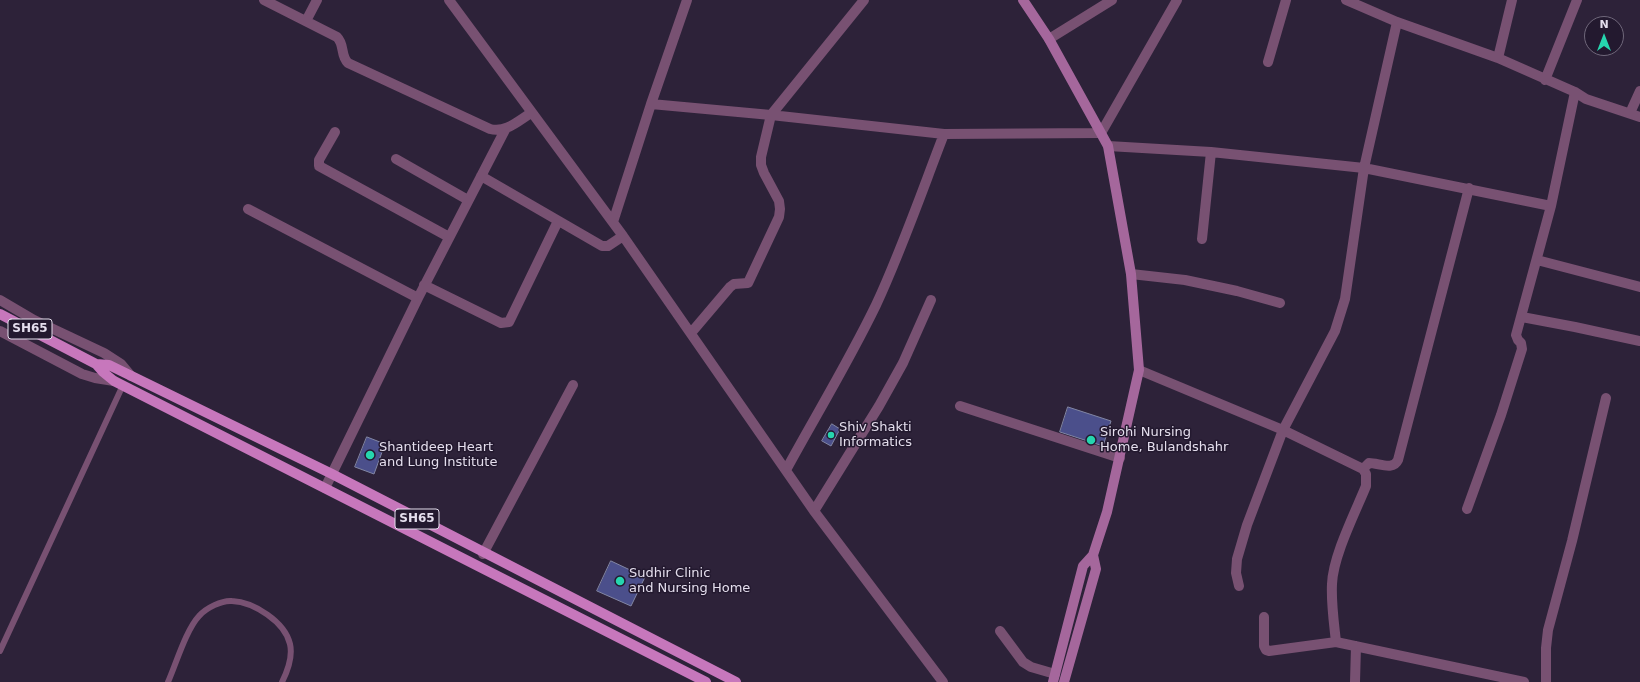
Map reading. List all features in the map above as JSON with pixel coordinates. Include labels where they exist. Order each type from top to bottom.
[{"type":"main road","name":"SH65","points":[[0,314],[96,364],[103,372],[119,383],[706,682]]},
{"type":"main road","name":"SH65","points":[[96,364],[109,365],[332,474],[484,554],[736,682]]},
{"type":"street","points":[[264,0],[337,37],[341,40],[344,59],[348,63],[490,129],[498,131],[504,130],[531,113]]},
{"type":"street","points":[[306,21],[317,0]]},
{"type":"street","points":[[449,0],[613,222],[814,510],[943,682]]},
{"type":"street","points":[[613,222],[651,104],[687,0]]},
{"type":"street","points":[[691,333],[730,287],[734,284],[748,283],[779,217],[779,200],[761,165],[762,151],[770,115],[864,0]]},
{"type":"street","points":[[1000,631],[1023,662],[1054,678],[1083,566],[1093,555],[1107,512],[1139,370],[1130,274],[1108,146],[1049,40],[1023,0]]},
{"type":"street","points":[[1049,40],[1112,0]]},
{"type":"street","points":[[1101,133],[1177,0]]},
{"type":"street","points":[[1268,62],[1286,0]]},
{"type":"street","points":[[1346,0],[1397,22],[1498,58],[1575,92],[1586,99],[1640,117]]},
{"type":"street","points":[[1498,58],[1512,0]]},
{"type":"street","points":[[1545,80],[1577,0]]},
{"type":"street","points":[[1239,586],[1236,573],[1237,559],[1283,430],[1335,331],[1345,299],[1364,168],[1397,22]]},
{"type":"street","points":[[1630,113],[1640,91]]},
{"type":"street","points":[[1467,509],[1501,415],[1522,349],[1522,343],[1518,340],[1516,335],[1537,260],[1575,92]]},
{"type":"street","points":[[651,104],[944,134],[1101,133]]},
{"type":"street","points":[[325,488],[424,284],[504,130]]},
{"type":"street","points":[[336,132],[319,160],[319,166],[449,237]]},
{"type":"street","points":[[786,470],[875,306],[897,257],[944,134]]},
{"type":"street","points":[[1108,146],[1211,152],[1364,168],[1469,188],[1550,206]]},
{"type":"street","points":[[1202,239],[1211,152]]},
{"type":"street","points":[[396,159],[468,200]]},
{"type":"street","points":[[481,176],[602,246],[608,246],[623,236]]},
{"type":"street","points":[[1363,469],[1369,463],[1391,466],[1398,460],[1469,188]]},
{"type":"street","points":[[248,209],[418,298]]},
{"type":"street","points":[[424,284],[501,323],[509,322],[558,221]]},
{"type":"street","points":[[1537,260],[1640,287]]},
{"type":"street","points":[[1130,274],[1185,280],[1236,291],[1280,303]]},
{"type":"street","points":[[0,300],[34,320],[104,353],[121,364],[131,376]]},
{"type":"street","points":[[814,510],[879,406],[903,363],[931,300]]},
{"type":"street","points":[[1522,317],[1640,341]]},
{"type":"street","points":[[0,331],[82,374],[119,383]]},
{"type":"street","points":[[1139,370],[1283,430],[1363,469],[1366,474],[1366,486],[1337,556],[1333,571],[1332,594],[1336,642]]},
{"type":"street","points":[[484,554],[573,385]]},
{"type":"street","points":[[1546,682],[1546,648],[1548,630],[1572,540],[1606,398]]},
{"type":"street","points":[[960,406],[1120,458]]},
{"type":"street","points":[[1064,682],[1096,569],[1093,555]]},
{"type":"street","points":[[1264,617],[1264,646],[1266,650],[1269,651],[1336,642],[1524,682]]},
{"type":"street","points":[[1355,682],[1356,646]]},
{"type":"lane","points":[[0,651],[119,383]]},
{"type":"lane","points":[[168,682],[192,626],[200,615],[213,606],[231,600],[248,604],[267,614],[273,618],[285,631],[290,645],[291,658],[282,682]]},
{"type":"building","points":[[1068,407],[1111,421],[1103,446],[1060,432]]},
{"type":"building","name":"Shiv Shakti Informatics","points":[[832,424],[840,429],[831,446],[822,441]]},
{"type":"building","points":[[367,437],[385,444],[374,474],[355,467]]},
{"type":"building","points":[[611,561],[645,577],[631,606],[597,591]]},
{"type":"place","name":"Shiv Shakti Informatics","points":[[831,435]]},
{"type":"place","name":"Sirohi Nursing Home, Bulandshahr","points":[[1091,440]]},
{"type":"place","name":"Shantideep Heart and Lung Institute","points":[[370,455]]},
{"type":"place","name":"Sudhir Clinic and Nursing Home","points":[[620,581]]}]
